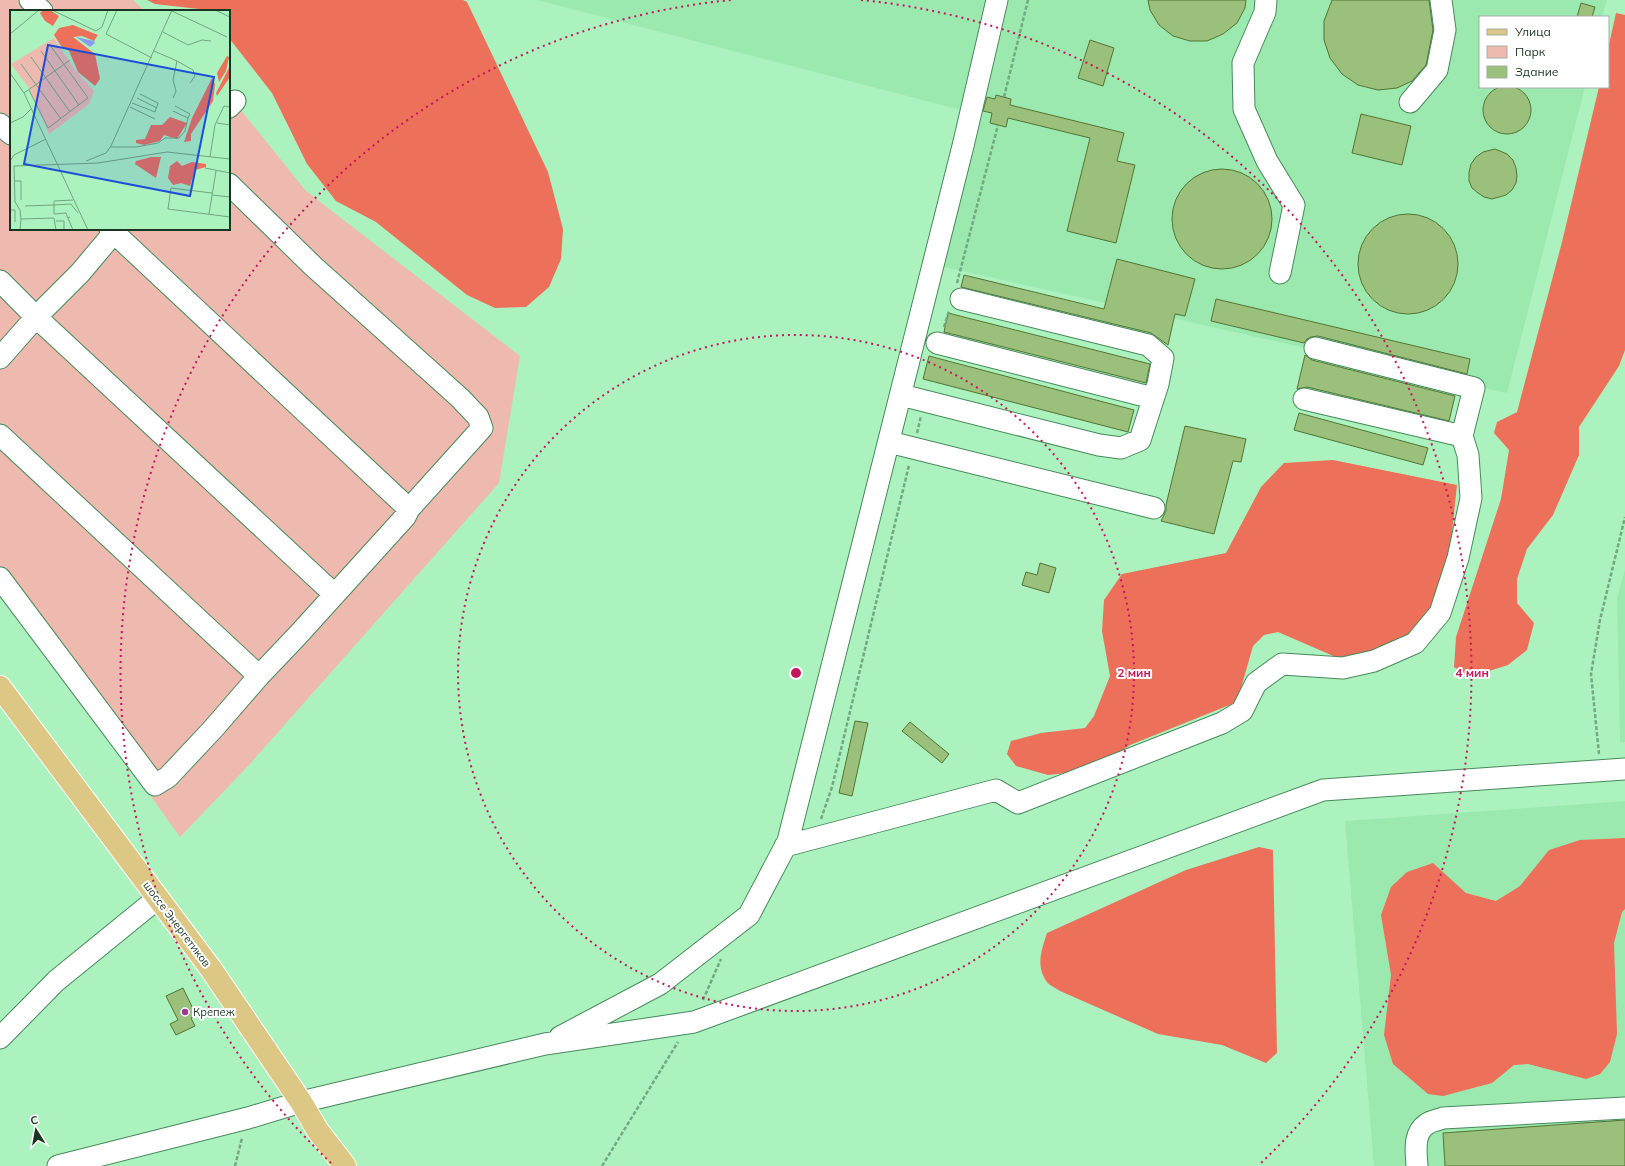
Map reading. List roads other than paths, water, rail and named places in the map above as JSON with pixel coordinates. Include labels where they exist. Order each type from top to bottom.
[{"type":"main road","name":"шоссе Энергетиков","points":[[0,687],[211,969],[301,1102],[318,1131],[345,1166]]},
{"type":"street","points":[[30,0],[41,10]]},
{"type":"street","points":[[545,1044],[660,984],[749,915],[785,846],[790,833],[901,395],[997,0]]},
{"type":"street","points":[[1266,0],[1265,12],[1243,63],[1244,109],[1267,161],[1294,205],[1280,273]]},
{"type":"street","points":[[1410,102],[1437,70],[1445,30],[1441,0]]},
{"type":"street","points":[[0,124],[10,133]]},
{"type":"street","points":[[0,578],[155,785],[168,778],[213,729],[259,676],[405,517],[409,509],[482,428],[478,417],[460,398],[313,266],[230,185]]},
{"type":"street","points":[[0,358],[36,317],[80,273],[114,230],[409,509]]},
{"type":"street","points":[[0,281],[36,317],[334,594]]},
{"type":"street","points":[[901,395],[1099,445],[1121,448],[1140,440],[1158,384],[1163,358],[1148,345],[956,297]]},
{"type":"street","points":[[937,343],[1153,398]]},
{"type":"street","points":[[785,846],[996,790],[1018,803],[1222,723],[1242,711],[1256,683],[1282,664],[1343,668],[1374,660],[1415,643],[1440,613],[1459,551],[1471,498],[1468,455],[1462,436],[1474,388],[1315,348]]},
{"type":"street","points":[[1304,399],[1462,436]]},
{"type":"street","points":[[0,435],[259,676]]},
{"type":"street","points":[[889,442],[1154,508]]},
{"type":"street","points":[[58,1166],[248,1118],[301,1102],[545,1044],[694,1022],[1323,790],[1625,769]]},
{"type":"street","points":[[0,1038],[56,981],[158,898]]},
{"type":"street","points":[[1417,1166],[1415,1148],[1419,1131],[1428,1123],[1443,1118],[1625,1108]]},
{"type":"place","name":"Крепеж","points":[[185,1012]]}]
